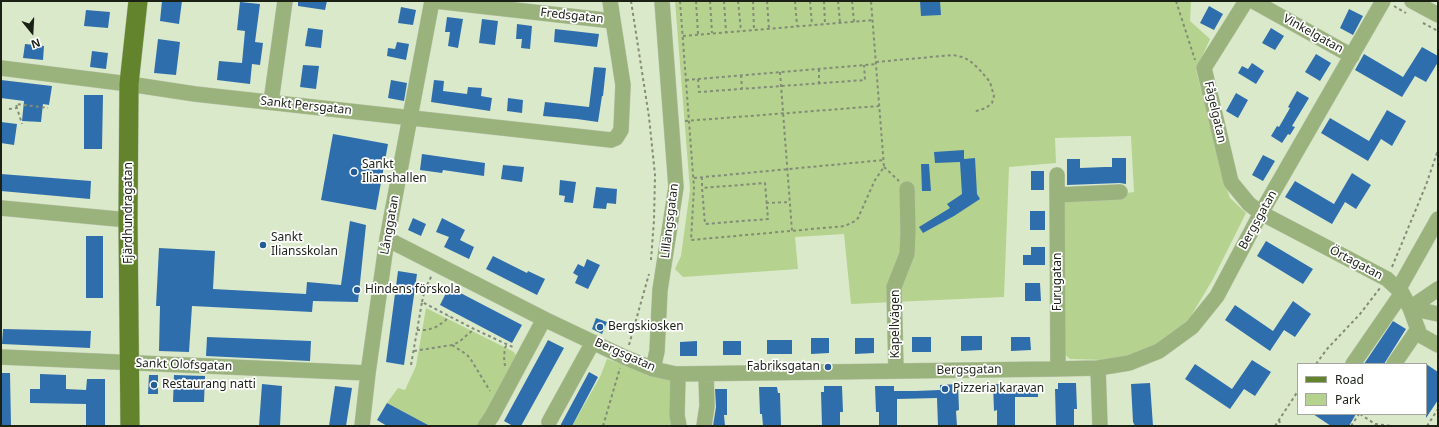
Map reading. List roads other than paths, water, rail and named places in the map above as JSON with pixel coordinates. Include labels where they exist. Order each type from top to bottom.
[{"type":"main road","name":"Fjärdhundragatan","points":[[130,426],[128,220],[129,84],[138,1]]},
{"type":"street","points":[[272,102],[285,1]]},
{"type":"street","name":"Långgatan","points":[[362,426],[387,240],[432,1]]},
{"type":"street","name":"Fredsgatan","points":[[435,1],[613,21]]},
{"type":"street","points":[[610,1],[613,21]]},
{"type":"street","name":"Lillängsgatan","points":[[653,369],[657,351],[660,290],[676,187],[662,1]]},
{"type":"street","name":"Fågelgatan","points":[[1246,1],[1204,68],[1231,182],[1249,204]]},
{"type":"street","name":"Vinkelgatan","points":[[1252,1],[1352,56]]},
{"type":"street","name":"Bergsgatan","points":[[387,240],[544,319],[624,357],[653,369],[678,375],[1098,368],[1129,363],[1155,352],[1192,327],[1217,296],[1261,213],[1383,1]]},
{"type":"street","points":[[1412,1],[1438,15]]},
{"type":"street","name":"Sankt Persgatan","points":[[1,68],[195,94],[611,140],[616,138],[622,130],[623,85],[613,21]]},
{"type":"street","name":"Furugatan","points":[[1057,175],[1058,369]]},
{"type":"street","name":"Kapellvägen","points":[[896,371],[894,287],[907,254],[907,189]]},
{"type":"street","points":[[1057,195],[1120,192]]},
{"type":"street","name":"Örtagatan","points":[[1249,204],[1261,213],[1387,279],[1400,291],[1410,308],[1420,335],[1438,345]]},
{"type":"street","points":[[1,208],[128,220]]},
{"type":"street","points":[[1354,363],[1400,291],[1438,219]]},
{"type":"street","points":[[1410,308],[1438,289]]},
{"type":"street","points":[[1410,308],[1438,314]]},
{"type":"street","points":[[485,426],[544,319]]},
{"type":"street","points":[[1397,362],[1418,329]]},
{"type":"street","points":[[549,422],[593,342]]},
{"type":"street","name":"Sankt Olofsgatan","points":[[1,358],[368,373]]},
{"type":"street","points":[[1098,368],[1100,426]]},
{"type":"street","points":[[678,375],[677,415],[679,426]]},
{"type":"street","points":[[704,426],[707,406],[706,375]]},
{"type":"place","name":"Sankt Ilianshallen","points":[[354,172]]},
{"type":"place","name":"Sankt Iliansskolan","points":[[263,245]]},
{"type":"place","name":"Hindens förskola","points":[[357,290]]},
{"type":"place","name":"Bergskiosken","points":[[600,327]]},
{"type":"place","name":"Fabriksgatan","points":[[828,367]]},
{"type":"place","name":"Restaurang natti","points":[[154,385]]},
{"type":"place","name":"Pizzeria karavan","points":[[945,389]]}]
